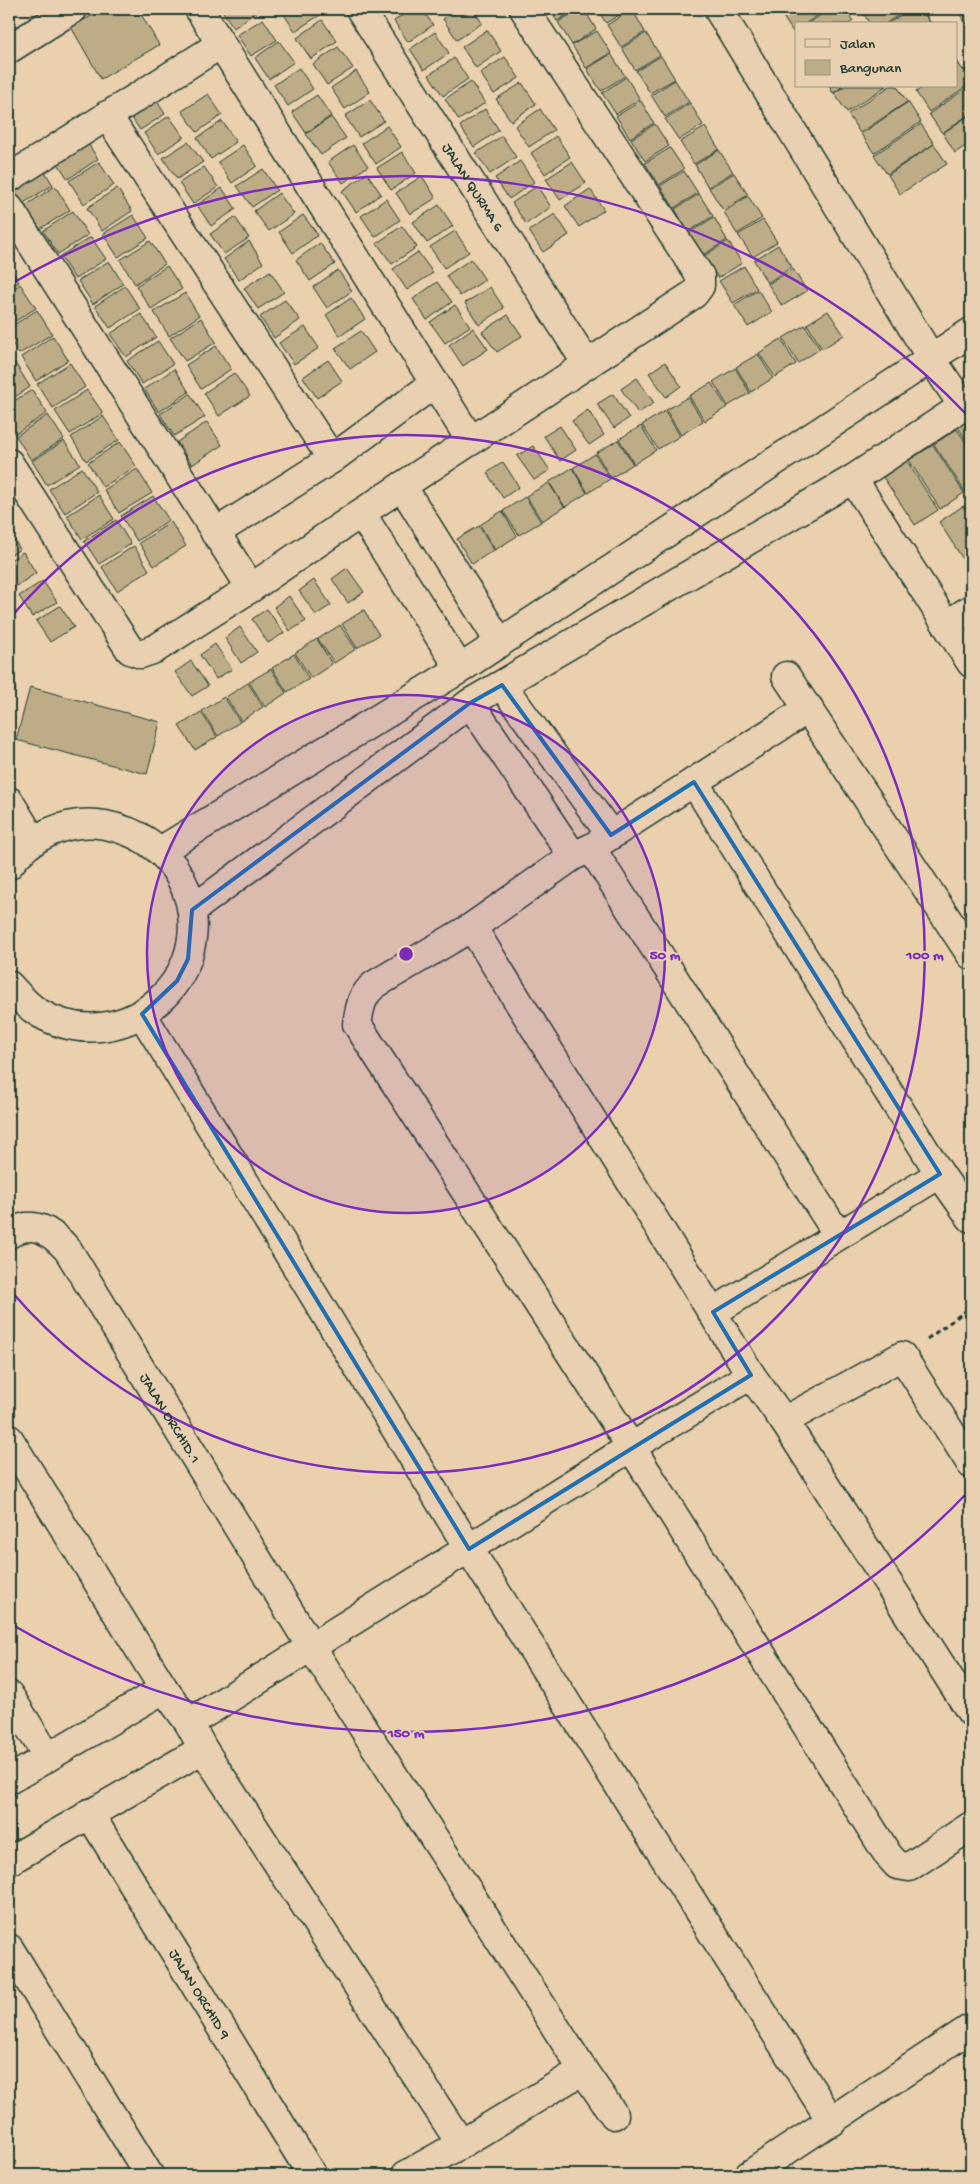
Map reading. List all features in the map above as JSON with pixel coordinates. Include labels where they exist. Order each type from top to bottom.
[{"type":"street","points":[[9,49],[43,17],[73,9]]},
{"type":"street","points":[[199,9],[471,441]]},
{"type":"street","name":"JALAN QURMA 6","points":[[360,9],[587,364]]},
{"type":"street","points":[[9,463],[130,650],[140,654],[155,648],[251,588],[361,513],[694,294],[700,286],[700,276],[524,9]]},
{"type":"street","points":[[192,910],[470,704],[853,479],[967,404],[931,358],[718,9]]},
{"type":"street","points":[[939,9],[948,22]]},
{"type":"street","points":[[958,37],[971,57]]},
{"type":"street","points":[[9,178],[221,44]]},
{"type":"street","points":[[107,115],[332,459]]},
{"type":"street","points":[[9,208],[251,588]]},
{"type":"street","points":[[160,851],[460,669],[971,332]]},
{"type":"street","points":[[215,532],[332,459],[434,383]]},
{"type":"street","points":[[853,479],[971,663]]},
{"type":"street","points":[[402,486],[500,643]]},
{"type":"street","points":[[361,513],[460,669]]},
{"type":"street","points":[[947,625],[971,609]]},
{"type":"street","points":[[786,676],[971,955]]},
{"type":"street","points":[[502,685],[592,847],[838,1235]]},
{"type":"street","points":[[470,704],[592,847]]},
{"type":"street","points":[[809,708],[592,847],[472,927],[374,985],[366,992],[361,1001],[357,1024],[631,1447],[888,1855],[897,1865],[909,1867],[971,1826]]},
{"type":"street","points":[[694,782],[940,1174],[971,1218]]},
{"type":"street","points":[[9,801],[33,841]]},
{"type":"street","points":[[9,866],[16,856],[33,841],[60,828],[75,824],[98,823],[121,828],[160,851],[175,868],[186,888],[192,910],[193,935],[188,959],[177,981],[161,1000],[142,1014],[122,1022],[101,1027],[80,1027],[59,1022],[13,998]]},
{"type":"street","points":[[472,927],[751,1375],[784,1421],[971,1712]]},
{"type":"street","points":[[142,1014],[469,1549],[832,2122]]},
{"type":"street","points":[[712,1312],[940,1174]]},
{"type":"street","name":"JALAN ORCHID.1","points":[[9,1234],[18,1228],[32,1226],[56,1237],[68,1250],[310,1645],[583,2070],[614,2115]]},
{"type":"street","points":[[784,1421],[902,1356],[971,1464]]},
{"type":"street","points":[[189,1723],[310,1645],[751,1375]]},
{"type":"street","points":[[9,1439],[164,1689],[189,1723],[203,1749],[461,2144]]},
{"type":"street","points":[[9,1780],[164,1689]]},
{"type":"street","points":[[9,1695],[48,1757]]},
{"type":"street","points":[[9,1861],[89,1813],[203,1749]]},
{"type":"street","name":"JALAN ORCHID 9","points":[[89,1813],[312,2175]]},
{"type":"street","points":[[9,1948],[149,2175]]},
{"type":"street","points":[[750,2175],[971,2028]]},
{"type":"street","points":[[406,2175],[583,2070]]},
{"type":"path","points":[[902,1356],[971,1307]]},
{"type":"highlighted area","points":[[502,685],[611,835],[694,782],[940,1174],[713,1312],[751,1375],[469,1549],[142,1014],[177,981],[188,959],[192,910],[470,703]]},
{"type":"building","points":[[104,9],[138,9],[159,45],[101,79],[71,27]]},
{"type":"building","points":[[221,9],[258,9],[259,10],[234,28]]},
{"type":"building","points":[[316,9],[320,15],[295,31],[281,10]]},
{"type":"building","points":[[383,9],[398,9],[387,16]]},
{"type":"building","points":[[411,9],[422,9],[433,25],[408,42],[394,21]]},
{"type":"building","points":[[458,9],[473,9],[482,23],[457,40],[443,19]]},
{"type":"building","points":[[549,9],[577,9],[557,21]]},
{"type":"building","points":[[580,9],[584,9],[596,29],[572,45],[558,22]]},
{"type":"building","points":[[597,9],[629,9],[606,23]]},
{"type":"building","points":[[632,9],[645,32],[621,47],[607,25]]},
{"type":"building","points":[[786,9],[827,9],[808,22],[795,22],[795,30],[793,32],[780,12]]},
{"type":"building","points":[[830,9],[845,9],[853,21],[852,22],[810,22]]},
{"type":"building","points":[[865,9],[907,9],[888,22],[869,22],[862,11]]},
{"type":"building","points":[[910,9],[927,9],[935,20],[932,22],[890,22]]},
{"type":"building","points":[[952,9],[971,9],[971,22],[965,27]]},
{"type":"building","points":[[263,19],[277,40],[251,56],[237,35]]},
{"type":"building","points":[[322,20],[337,41],[311,59],[297,38]]},
{"type":"building","points":[[487,30],[501,51],[476,68],[462,47]]},
{"type":"building","points":[[597,31],[611,53],[586,68],[572,45]]},
{"type":"building","points":[[435,32],[449,53],[424,70],[410,49]]},
{"type":"building","points":[[646,33],[660,55],[635,70],[622,48]]},
{"type":"building","points":[[279,41],[294,62],[269,79],[255,58]]},
{"type":"building","points":[[338,47],[353,68],[327,85],[313,64]]},
{"type":"building","points":[[611,54],[625,76],[601,91],[587,69]]},
{"type":"building","points":[[661,56],[675,79],[650,93],[636,71]]},
{"type":"building","points":[[505,57],[519,78],[494,94],[480,73]]},
{"type":"building","points":[[454,58],[468,79],[443,96],[429,75]]},
{"type":"building","points":[[962,61],[971,74],[971,83],[929,112],[916,92],[922,88],[958,88],[958,64]]},
{"type":"building","points":[[299,68],[313,89],[288,106],[274,85]]},
{"type":"building","points":[[356,71],[370,92],[345,109],[331,88]]},
{"type":"building","points":[[626,77],[640,99],[616,114],[602,93]]},
{"type":"building","points":[[675,80],[689,102],[665,117],[651,95]]},
{"type":"building","points":[[471,82],[485,103],[459,120],[445,99]]},
{"type":"building","points":[[522,83],[536,104],[511,121],[496,99]]},
{"type":"building","points":[[971,85],[971,113],[942,133],[929,114]]},
{"type":"building","points":[[830,88],[840,88],[833,93]]},
{"type":"building","points":[[842,88],[883,88],[847,112],[834,93]]},
{"type":"building","points":[[887,88],[898,88],[907,102],[860,133],[848,114]]},
{"type":"building","points":[[151,92],[165,114],[140,130],[126,109]]},
{"type":"building","points":[[208,94],[222,115],[197,132],[182,111]]},
{"type":"building","points":[[317,95],[331,116],[306,133],[292,112]]},
{"type":"building","points":[[370,100],[384,121],[359,137],[345,116]]},
{"type":"building","points":[[641,101],[654,123],[630,138],[616,116]]},
{"type":"building","points":[[908,102],[921,122],[874,153],[861,134]]},
{"type":"building","points":[[690,103],[703,125],[679,140],[665,119]]},
{"type":"building","points":[[485,109],[499,130],[474,147],[460,126]]},
{"type":"building","points":[[540,109],[554,130],[529,147],[515,126]]},
{"type":"building","points":[[971,114],[971,142],[955,153],[943,133]]},
{"type":"building","points":[[169,116],[184,137],[158,154],[144,133]]},
{"type":"building","points":[[331,117],[346,138],[321,155],[306,134]]},
{"type":"building","points":[[222,121],[236,142],[211,159],[197,138]]},
{"type":"building","points":[[655,124],[669,146],[645,161],[631,139]]},
{"type":"building","points":[[921,124],[934,144],[887,174],[874,155]]},
{"type":"building","points":[[387,126],[401,147],[376,164],[362,143]]},
{"type":"building","points":[[705,127],[719,149],[694,164],[680,142]]},
{"type":"building","points":[[83,136],[98,159],[68,179],[53,156]]},
{"type":"building","points":[[502,136],[516,157],[490,174],[476,153]]},
{"type":"building","points":[[556,136],[570,157],[545,174],[531,153]]},
{"type":"building","points":[[188,142],[203,162],[177,179],[163,158]]},
{"type":"building","points":[[934,144],[947,164],[900,194],[888,175]]},
{"type":"building","points":[[243,145],[257,166],[232,183],[218,162]]},
{"type":"building","points":[[353,145],[368,166],[343,183],[328,162]]},
{"type":"building","points":[[670,148],[684,169],[659,185],[645,163]]},
{"type":"building","points":[[719,150],[733,172],[708,187],[695,165]]},
{"type":"building","points":[[402,152],[416,173],[391,190],[377,168]]},
{"type":"building","points":[[38,161],[53,185],[22,204],[9,183]]},
{"type":"building","points":[[520,161],[534,182],[509,199],[495,178]]},
{"type":"building","points":[[99,162],[114,185],[84,204],[69,181]]},
{"type":"building","points":[[572,162],[586,183],[560,200],[546,179]]},
{"type":"building","points":[[204,167],[218,187],[193,204],[179,183]]},
{"type":"building","points":[[263,169],[277,190],[252,207],[237,186]]},
{"type":"building","points":[[684,171],[698,193],[674,208],[660,186]]},
{"type":"building","points":[[367,173],[381,194],[356,212],[342,191]]},
{"type":"building","points":[[734,173],[748,195],[723,210],[709,188]]},
{"type":"building","points":[[422,176],[436,198],[410,214],[396,193]]},
{"type":"building","points":[[55,186],[70,210],[40,229],[25,206]]},
{"type":"building","points":[[537,186],[551,207],[526,224],[512,203]]},
{"type":"building","points":[[117,188],[132,211],[102,231],[87,208]]},
{"type":"building","points":[[222,188],[236,209],[211,226],[197,205]]},
{"type":"building","points":[[590,189],[604,210],[579,227],[565,206]]},
{"type":"building","points":[[279,193],[294,214],[269,231],[254,211]]},
{"type":"building","points":[[699,194],[713,216],[688,232],[675,209]]},
{"type":"building","points":[[748,196],[762,218],[737,234],[724,212]]},
{"type":"building","points":[[386,199],[400,220],[375,237],[361,216]]},
{"type":"building","points":[[439,205],[453,226],[427,243],[413,222]]},
{"type":"building","points":[[73,211],[88,235],[58,254],[43,231]]},
{"type":"building","points":[[555,214],[569,235],[543,252],[529,231]]},
{"type":"building","points":[[133,215],[148,238],[118,257],[103,234]]},
{"type":"building","points":[[303,215],[318,235],[293,253],[279,232]]},
{"type":"building","points":[[235,217],[249,238],[224,254],[210,234]]},
{"type":"building","points":[[714,217],[727,240],[703,255],[689,233]]},
{"type":"building","points":[[763,220],[777,242],[753,257],[738,235]]},
{"type":"building","points":[[402,226],[417,247],[392,264],[377,243]]},
{"type":"building","points":[[455,231],[469,252],[444,268],[430,247]]},
{"type":"building","points":[[91,237],[106,259],[75,279],[60,256]]},
{"type":"building","points":[[150,241],[165,264],[135,284],[120,260]]},
{"type":"building","points":[[249,241],[263,263],[239,280],[224,259]]},
{"type":"building","points":[[728,241],[742,263],[718,278],[704,256]]},
{"type":"building","points":[[320,243],[335,264],[310,281],[296,260]]},
{"type":"building","points":[[778,245],[792,267],[767,283],[754,260]]},
{"type":"building","points":[[418,252],[433,273],[407,290],[393,269]]},
{"type":"building","points":[[471,259],[485,280],[460,296],[446,276]]},
{"type":"building","points":[[109,261],[123,284],[93,304],[78,281]]},
{"type":"building","points":[[9,266],[19,282],[9,288]]},
{"type":"building","points":[[167,266],[182,289],[151,309],[136,286]]},
{"type":"building","points":[[744,266],[757,289],[733,303],[719,281]]},
{"type":"building","points":[[793,269],[807,291],[782,306],[768,284]]},
{"type":"building","points":[[338,270],[352,291],[327,308],[313,287]]},
{"type":"building","points":[[270,271],[284,292],[258,309],[244,288]]},
{"type":"building","points":[[437,282],[452,302],[427,320],[413,299]]},
{"type":"building","points":[[20,284],[36,308],[9,325],[9,292]]},
{"type":"building","points":[[125,286],[140,309],[110,328],[95,306]]},
{"type":"building","points":[[490,287],[504,308],[479,325],[465,303]]},
{"type":"building","points":[[758,290],[772,312],[748,327],[734,305]]},
{"type":"building","points":[[185,293],[199,316],[169,336],[154,312]]},
{"type":"building","points":[[351,298],[365,319],[340,336],[326,315]]},
{"type":"building","points":[[285,300],[300,320],[274,338],[260,317]]},
{"type":"building","points":[[455,305],[470,326],[445,343],[430,322]]},
{"type":"building","points":[[37,310],[52,334],[19,354],[9,338],[9,328]]},
{"type":"building","points":[[828,311],[844,335],[822,349],[807,324]]},
{"type":"building","points":[[141,314],[156,337],[126,357],[110,334]]},
{"type":"building","points":[[508,315],[522,336],[497,352],[482,332]]},
{"type":"building","points":[[201,318],[216,342],[185,361],[170,338]]},
{"type":"building","points":[[805,325],[820,349],[798,363],[783,338]]},
{"type":"building","points":[[305,327],[319,348],[294,364],[279,343]]},
{"type":"building","points":[[473,328],[488,349],[463,366],[449,345]]},
{"type":"building","points":[[361,331],[375,352],[350,369],[335,348]]},
{"type":"building","points":[[53,336],[68,360],[36,381],[21,357]]},
{"type":"building","points":[[781,339],[796,364],[775,377],[759,353]]},
{"type":"building","points":[[158,341],[173,364],[142,384],[127,361]]},
{"type":"building","points":[[216,346],[231,369],[201,389],[186,365]]},
{"type":"building","points":[[758,354],[773,378],[751,392],[736,367]]},
{"type":"building","points":[[328,360],[342,381],[317,398],[303,377]]},
{"type":"building","points":[[665,362],[681,386],[666,397],[649,373]]},
{"type":"building","points":[[15,363],[30,387],[9,401],[9,367]]},
{"type":"building","points":[[70,363],[85,387],[53,408],[37,384]]},
{"type":"building","points":[[735,368],[750,393],[728,406],[713,382]]},
{"type":"building","points":[[174,369],[189,392],[159,412],[144,389]]},
{"type":"building","points":[[234,373],[250,396],[219,416],[204,393]]},
{"type":"building","points":[[637,378],[654,403],[638,413],[621,389]]},
{"type":"building","points":[[711,383],[727,407],[705,421],[689,396]]},
{"type":"building","points":[[32,390],[47,413],[15,434],[9,425],[9,404]]},
{"type":"building","points":[[87,390],[103,413],[70,434],[55,411]]},
{"type":"building","points":[[190,394],[205,417],[174,436],[160,414]]},
{"type":"building","points":[[613,394],[629,418],[614,428],[597,404]]},
{"type":"building","points":[[688,397],[703,421],[681,435],[666,410]]},
{"type":"building","points":[[588,410],[604,435],[589,445],[572,421]]},
{"type":"building","points":[[665,411],[680,436],[658,449],[642,425]]},
{"type":"building","points":[[48,415],[64,439],[31,460],[16,436]]},
{"type":"building","points":[[103,416],[119,440],[86,461],[71,437]]},
{"type":"building","points":[[971,419],[971,448],[958,427]]},
{"type":"building","points":[[207,422],[222,445],[192,465],[177,442]]},
{"type":"building","points":[[560,426],[576,450],[560,461],[544,436]]},
{"type":"building","points":[[641,426],[656,450],[634,464],[619,439]]},
{"type":"building","points":[[957,429],[971,451],[971,488],[965,492],[934,444]]},
{"type":"building","points":[[618,440],[633,464],[611,478],[596,453]]},
{"type":"building","points":[[64,441],[80,464],[47,485],[32,461]]},
{"type":"building","points":[[120,442],[136,466],[103,487],[88,463]]},
{"type":"building","points":[[933,445],[964,493],[940,509],[909,460]]},
{"type":"building","points":[[533,446],[550,470],[534,480],[517,456]]},
{"type":"building","points":[[595,454],[610,479],[588,493],[573,468]]},
{"type":"building","points":[[907,461],[938,510],[915,525],[883,477]]},
{"type":"building","points":[[503,462],[519,487],[503,498],[487,473]]},
{"type":"building","points":[[82,468],[97,492],[65,513],[49,489]]},
{"type":"building","points":[[572,468],[587,493],[565,507],[549,482]]},
{"type":"building","points":[[137,469],[152,493],[119,513],[104,490]]},
{"type":"building","points":[[549,483],[564,507],[542,521],[526,496]]},
{"type":"building","points":[[99,495],[114,519],[82,539],[67,516]]},
{"type":"building","points":[[153,496],[169,520],[137,541],[121,516]]},
{"type":"building","points":[[525,497],[541,522],[519,535],[503,511]]},
{"type":"building","points":[[971,501],[971,518],[964,506]]},
{"type":"building","points":[[963,506],[971,520],[970,570],[939,522]]},
{"type":"building","points":[[502,511],[517,536],[495,550],[480,525]]},
{"type":"building","points":[[116,520],[131,544],[99,564],[84,541]]},
{"type":"building","points":[[171,522],[186,546],[154,566],[139,543]]},
{"type":"building","points":[[479,526],[494,550],[472,564],[457,539]]},
{"type":"building","points":[[9,532],[20,549],[9,556]]},
{"type":"building","points":[[134,546],[149,570],[117,591],[102,567]]},
{"type":"building","points":[[23,552],[36,573],[12,589],[9,583],[9,561]]},
{"type":"building","points":[[347,568],[364,592],[348,603],[332,579]]},
{"type":"building","points":[[314,580],[331,605],[316,615],[299,591]]},
{"type":"building","points":[[43,581],[57,602],[32,617],[19,596]]},
{"type":"building","points":[[289,596],[306,621],[290,631],[274,607]]},
{"type":"building","points":[[60,606],[74,627],[50,642],[36,621]]},
{"type":"building","points":[[267,609],[284,633],[268,643],[252,619]]},
{"type":"building","points":[[364,610],[379,635],[357,648],[342,624]]},
{"type":"building","points":[[340,625],[356,649],[334,663],[318,639]]},
{"type":"building","points":[[240,627],[257,652],[241,663],[225,638]]},
{"type":"building","points":[[317,639],[332,664],[311,678],[295,653]]},
{"type":"building","points":[[215,644],[232,669],[216,679],[200,655]]},
{"type":"building","points":[[294,654],[309,679],[287,692],[272,668]]},
{"type":"building","points":[[191,661],[208,686],[192,696],[175,672]]},
{"type":"building","points":[[271,669],[286,693],[265,707],[249,682]]},
{"type":"building","points":[[9,677],[16,690],[9,695]]},
{"type":"building","points":[[248,683],[263,707],[241,721],[226,697]]},
{"type":"building","points":[[30,687],[160,722],[147,774],[16,740]]},
{"type":"building","points":[[224,697],[240,722],[218,736],[202,711]]},
{"type":"building","points":[[201,712],[217,737],[195,750],[179,726]]}]
